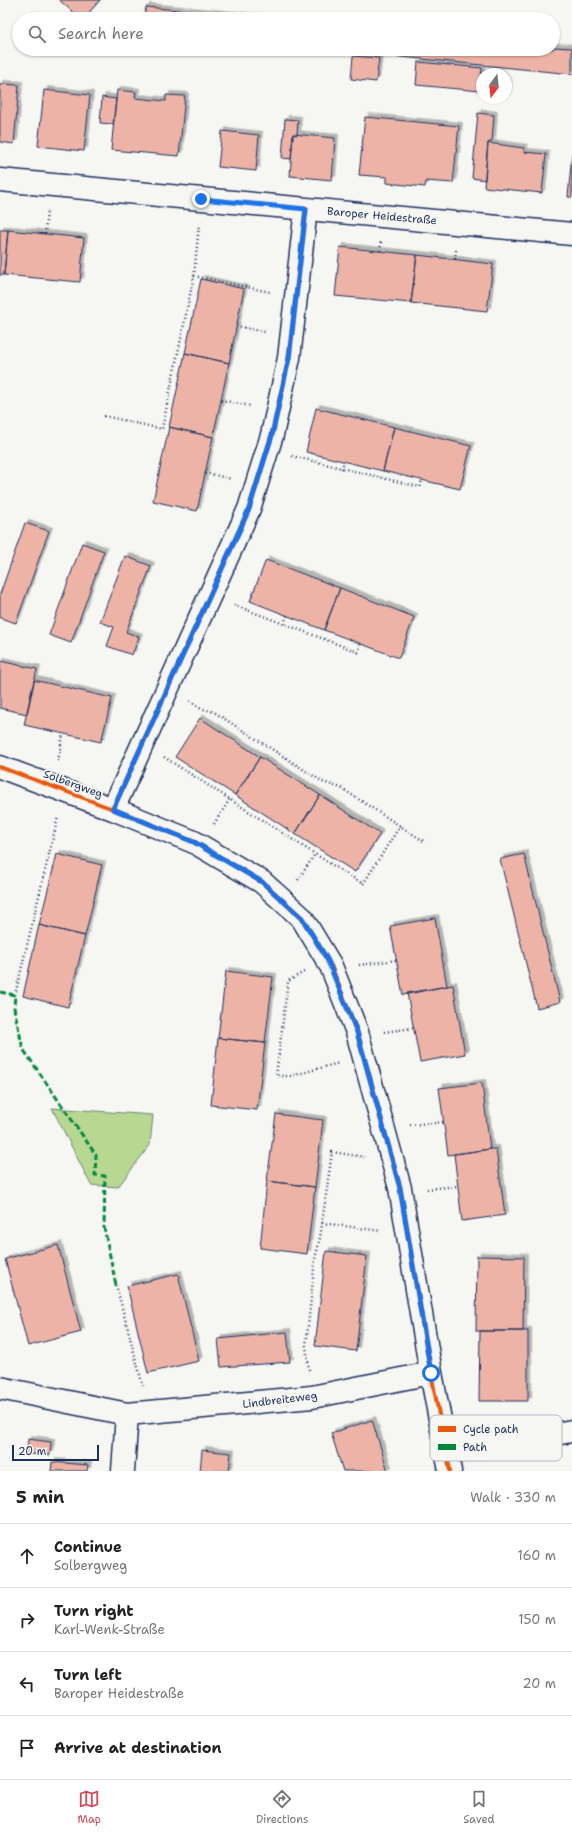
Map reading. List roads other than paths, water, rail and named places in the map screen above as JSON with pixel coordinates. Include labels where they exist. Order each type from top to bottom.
[{"type":"street","name":"Baroper Heidestraße","points":[[0,180],[572,234]]},
{"type":"street","points":[[113,809],[249,509],[267,451],[289,358],[306,209]]},
{"type":"street","name":"Solbergweg","points":[[0,767],[113,809],[194,842],[262,882],[302,918],[327,959],[357,1032],[400,1188],[439,1415]]},
{"type":"street","name":"Lindbreiteweg","points":[[0,1388],[127,1414],[312,1397],[431,1373]]},
{"type":"street","points":[[123,1471],[127,1414]]},
{"type":"street","points":[[562,1434],[572,1431]]}]
